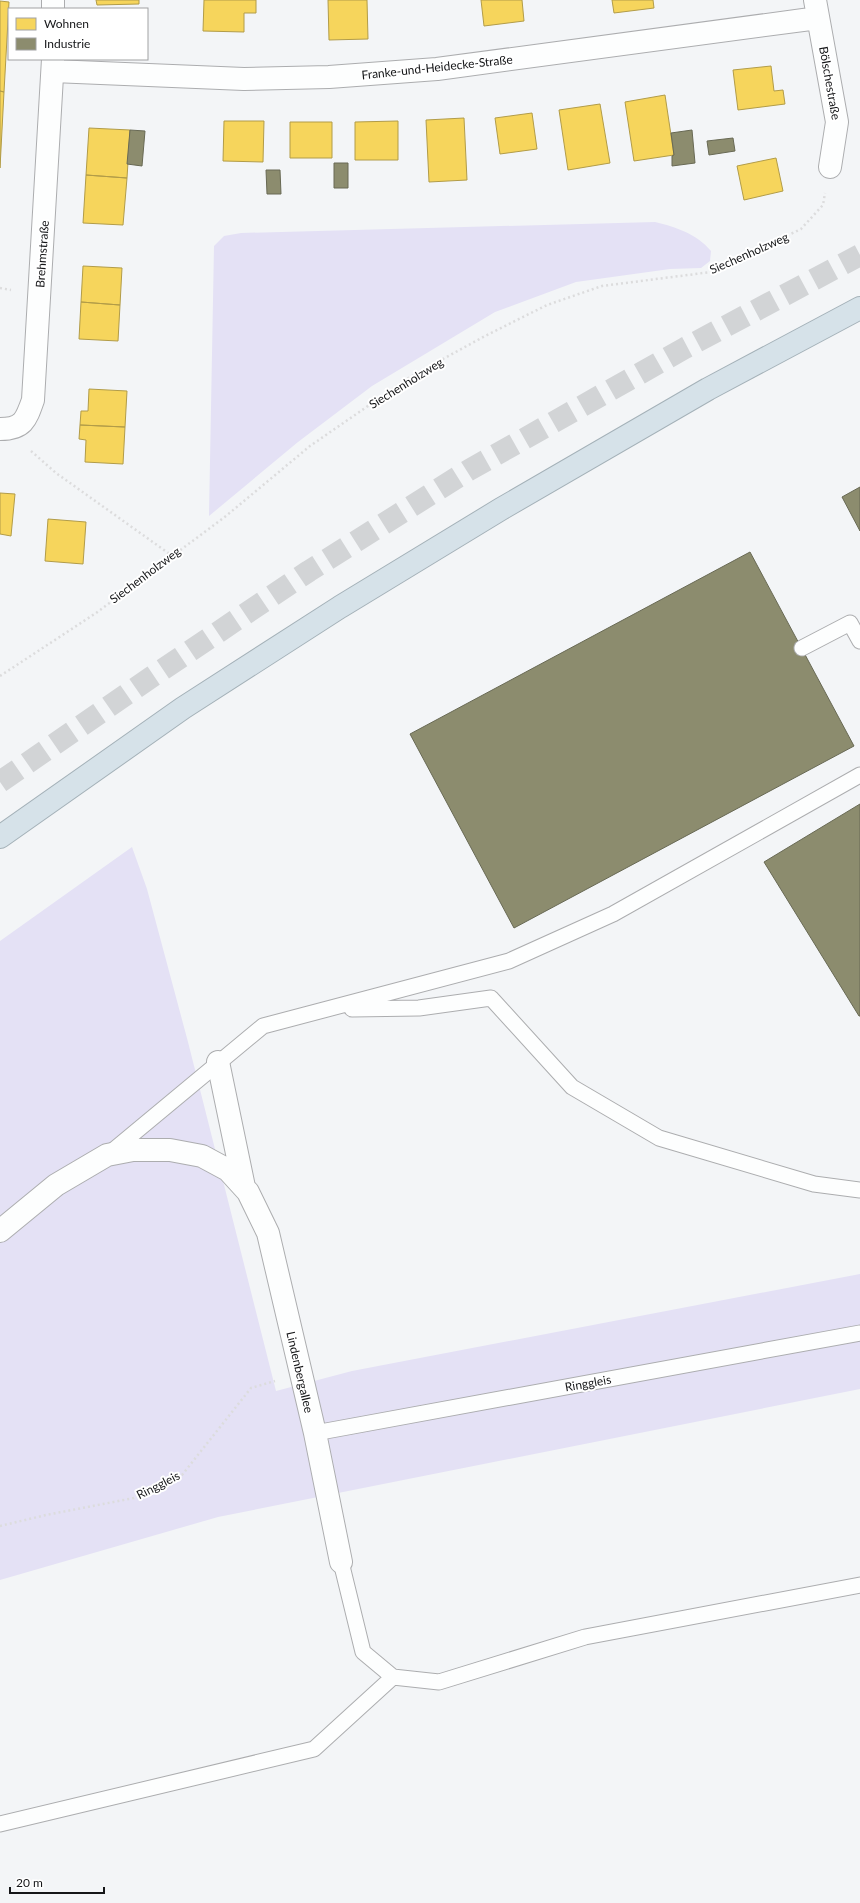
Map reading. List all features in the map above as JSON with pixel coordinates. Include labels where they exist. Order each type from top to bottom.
[{"type":"highway","points":[[0,837],[183,708],[340,607],[500,509],[708,389],[860,308]]},
{"type":"street","name":"Franke-und-Heidecke-Straße","points":[[53,65],[244,79],[329,78],[437,69],[816,9]]},
{"type":"street","name":"Bölschestraße","points":[[816,9],[837,122],[830,167]]},
{"type":"street","name":"Brehmstraße","points":[[6,429],[27,418],[33,400],[53,65]]},
{"type":"street","name":"Lindenbergallee","points":[[218,1062],[244,1187]]},
{"type":"street","name":"Lindenbergallee","points":[[0,1231],[56,1185],[107,1156],[133,1150],[170,1150],[202,1156],[228,1170],[248,1192],[268,1233],[315,1433],[341,1562]]},
{"type":"lane","points":[[802,648],[855,620],[860,641]]},
{"type":"lane","points":[[107,1156],[263,1026],[509,961],[614,914],[860,775]]},
{"type":"lane","points":[[325,1010],[418,1008],[491,998],[572,1087],[659,1138],[814,1184],[860,1190]]},
{"type":"lane","name":"Ringgleis","points":[[315,1433],[860,1333]]},
{"type":"lane","points":[[341,1562],[363,1652],[393,1677],[439,1682],[585,1637],[860,1585]]},
{"type":"lane","points":[[0,1824],[314,1749],[393,1677]]},
{"type":"path","name":"Siechenholzweg","points":[[0,676],[96,613],[171,555],[226,516],[310,446],[410,377],[485,336],[547,305],[602,286],[711,272],[801,229],[823,205],[830,167]]},
{"type":"path","points":[[6,429],[45,465],[171,555]]},
{"type":"path","name":"Ringgleis","points":[[0,1526],[46,1514],[134,1498],[182,1475],[251,1388],[301,1374]]},
{"type":"shaded area","points":[[655,222],[686,232],[699,240],[711,251],[710,261],[701,268],[670,269],[576,282],[495,312],[372,386],[298,442],[209,516],[214,246],[224,236],[241,233]]},
{"type":"shaded area","points":[[132,847],[147,889],[188,1042],[276,1391],[352,1371],[860,1274],[860,1389],[218,1517],[0,1580],[0,941]]},
{"type":"building: Wohnen","points":[[96,0],[139,0],[139,4],[97,5]]},
{"type":"building: Wohnen","points":[[204,0],[256,0],[256,13],[244,13],[244,32],[203,31]]},
{"type":"building: Wohnen","points":[[328,0],[367,0],[368,39],[329,40]]},
{"type":"building: Wohnen","points":[[481,0],[522,0],[524,21],[484,26]]},
{"type":"building: Wohnen","points":[[612,0],[653,0],[654,8],[614,13]]},
{"type":"building: Wohnen","points":[[0,1],[9,2],[4,92],[0,91]]},
{"type":"building: Wohnen","points":[[771,66],[774,91],[783,90],[785,104],[738,110],[733,70]]},
{"type":"building: Wohnen","points":[[0,91],[4,92],[0,168]]},
{"type":"building: Wohnen","points":[[665,95],[674,155],[634,161],[625,102]]},
{"type":"building: Wohnen","points":[[600,104],[610,163],[568,170],[559,110]]},
{"type":"building: Wohnen","points":[[532,113],[537,149],[500,154],[495,118]]},
{"type":"building: Wohnen","points":[[464,118],[467,180],[429,182],[426,120]]},
{"type":"building: Wohnen","points":[[224,121],[264,121],[263,162],[223,161]]},
{"type":"building: Wohnen","points":[[398,121],[398,160],[355,160],[355,122]]},
{"type":"building: Wohnen","points":[[290,122],[332,122],[332,158],[290,158]]},
{"type":"building: Wohnen","points":[[89,128],[130,130],[127,178],[86,175]]},
{"type":"building: Wohnen","points":[[776,158],[783,191],[744,200],[737,166]]},
{"type":"building: Wohnen","points":[[86,175],[127,178],[123,225],[83,223]]},
{"type":"building: Wohnen","points":[[83,266],[122,268],[120,305],[81,302]]},
{"type":"building: Wohnen","points":[[81,302],[120,305],[118,341],[79,339]]},
{"type":"building: Wohnen","points":[[89,389],[127,391],[125,427],[80,425],[81,411],[88,411]]},
{"type":"building: Wohnen","points":[[80,425],[125,427],[123,464],[85,462],[86,440],[79,439]]},
{"type":"building: Wohnen","points":[[0,493],[15,494],[11,536],[0,534]]},
{"type":"building: Wohnen","points":[[48,519],[86,522],[83,564],[45,561]]},
{"type":"building: Industrie","points":[[130,130],[145,131],[142,166],[127,164]]},
{"type":"building: Industrie","points":[[692,130],[695,163],[672,166],[672,156],[674,155],[671,133]]},
{"type":"building: Industrie","points":[[733,138],[735,151],[709,155],[707,141]]},
{"type":"building: Industrie","points":[[334,163],[348,163],[348,188],[334,188]]},
{"type":"building: Industrie","points":[[266,170],[280,170],[281,194],[267,194]]},
{"type":"building: Industrie","points":[[860,487],[860,531],[842,497]]},
{"type":"building: Industrie","points":[[750,552],[854,746],[514,928],[410,734]]},
{"type":"building: Industrie","points":[[860,804],[860,1016],[859,1016],[764,862]]},
{"type":"tunnel","points":[[0,782],[153,676],[309,571],[469,470],[685,348],[860,255]]}]
